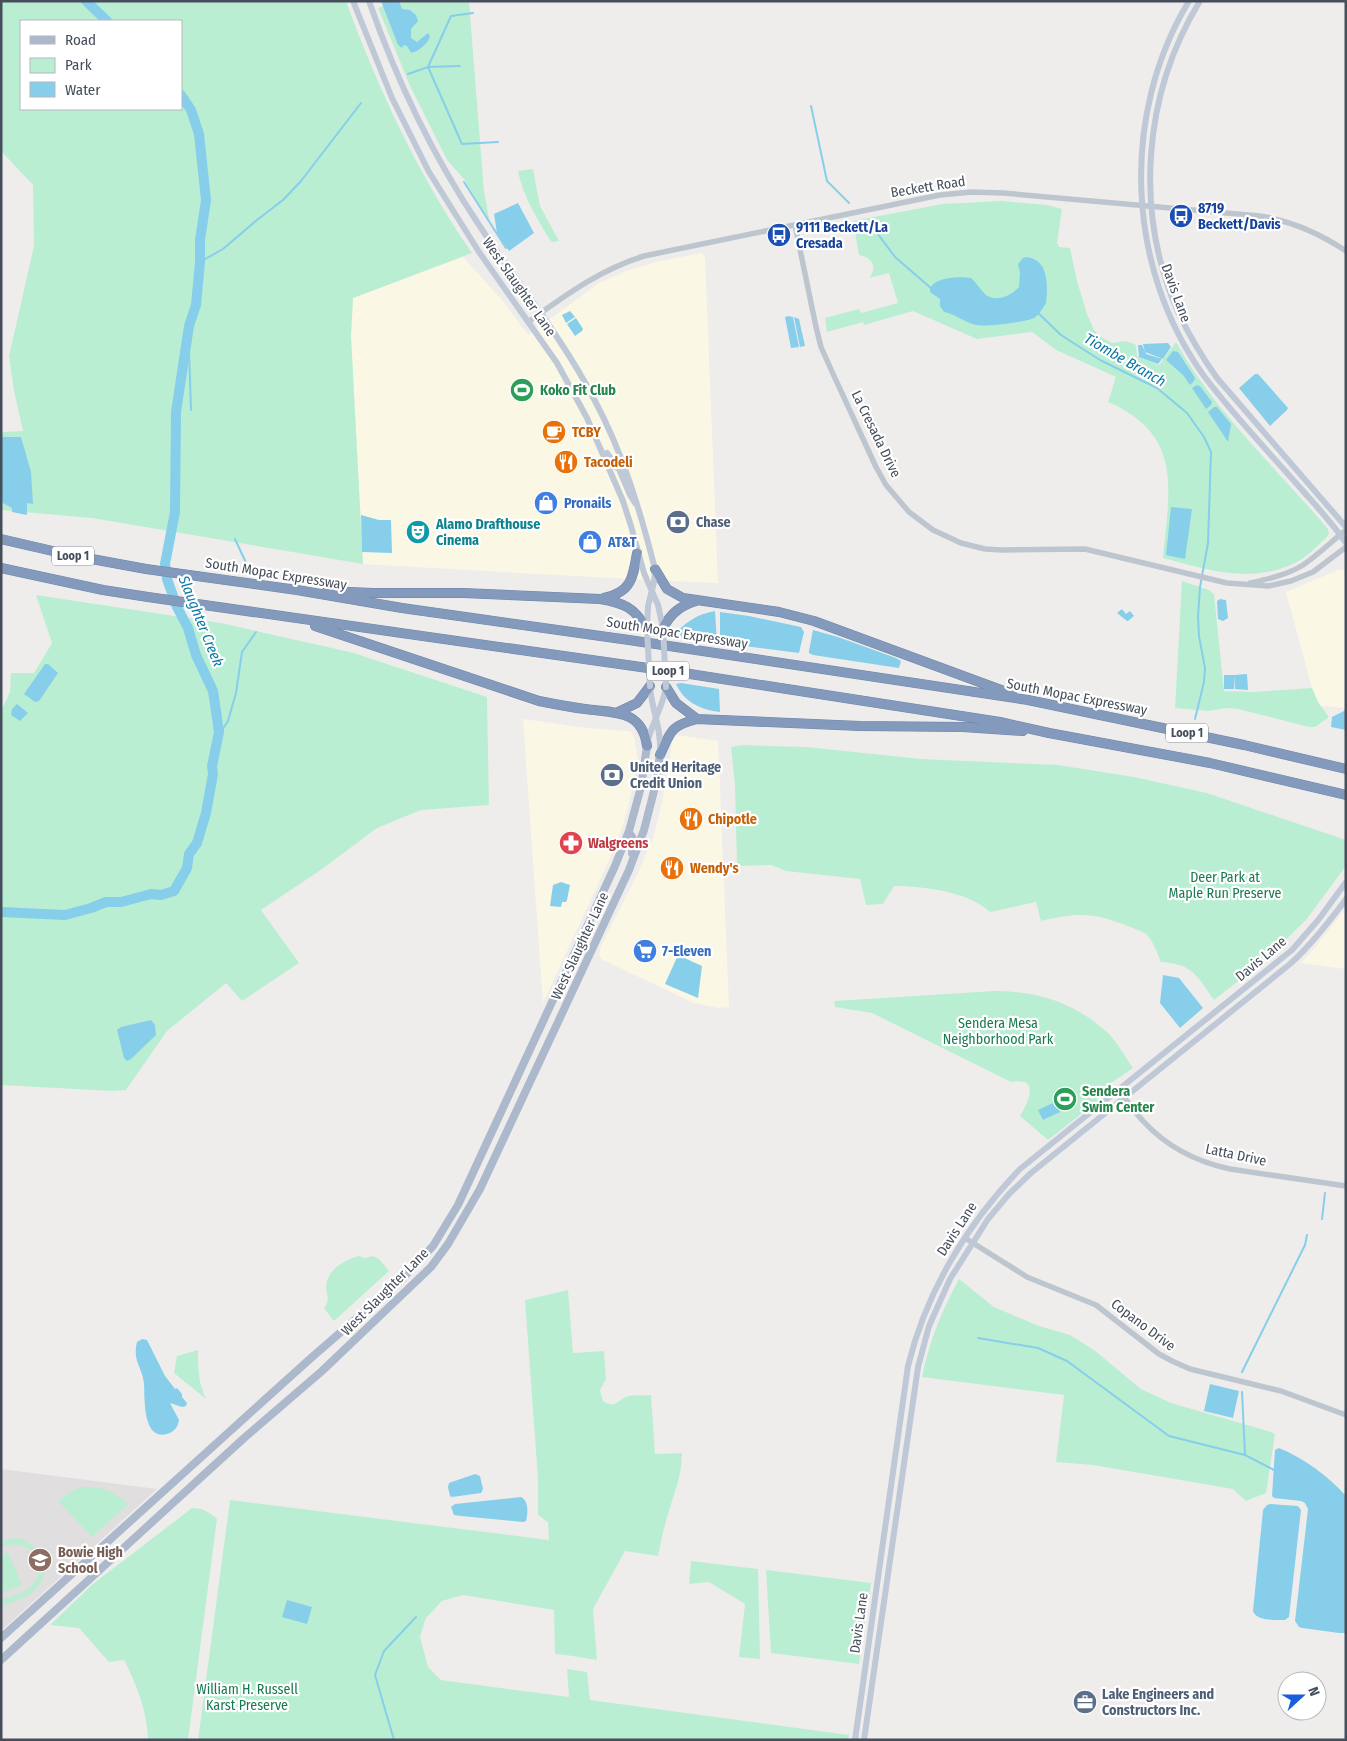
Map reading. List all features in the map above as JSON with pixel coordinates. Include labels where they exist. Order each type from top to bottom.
[{"type":"highway","name":"South Mopac Expressway","points":[[1,539],[70,555],[146,569],[1028,700],[1244,745],[1346,769]]},
{"type":"highway","points":[[600,599],[617,594],[630,584],[637,553]]},
{"type":"highway","name":"Loop 1","points":[[2,568],[103,590],[148,597],[690,674],[1000,722],[1210,763],[1346,794]]},
{"type":"highway","points":[[655,570],[669,591],[683,598],[755,608],[814,621],[1028,700]]},
{"type":"highway","points":[[297,590],[373,593],[463,593],[600,599],[614,601],[630,607],[647,629]]},
{"type":"highway","points":[[663,628],[675,611],[696,601]]},
{"type":"highway","points":[[286,617],[353,637],[539,700],[572,708],[618,712],[638,723],[645,734],[647,746]]},
{"type":"highway","points":[[618,712],[637,703],[650,686]]},
{"type":"highway","points":[[666,687],[676,703],[697,718]]},
{"type":"highway","points":[[660,756],[673,729],[680,724],[697,718],[1049,733]]},
{"type":"main road","name":"West Slaughter Lane","points":[[1,1638],[311,1358],[382,1297],[424,1257],[442,1234],[458,1205],[615,866],[629,832],[641,787],[647,746],[663,703],[666,687],[663,628],[660,609],[637,553],[631,526],[609,467],[587,418],[557,363],[474,245],[429,172],[389,90],[353,1]]},
{"type":"main road","name":"West Slaughter Lane","points":[[1,1660],[243,1440],[322,1372],[431,1267],[448,1244],[480,1189],[520,1106],[642,839],[655,788],[660,756],[660,735],[650,686],[647,629],[648,606],[655,570],[638,506],[622,460],[604,418],[585,381],[456,189],[407,96],[369,1]]},
{"type":"main road","name":"Davis Lane","points":[[1189,1],[1162,58],[1150,97],[1145,123],[1142,149],[1141,205],[1154,272],[1167,310],[1184,344],[1214,389],[1344,530]]},
{"type":"main road","name":"Davis Lane","points":[[1200,1],[1173,54],[1159,98],[1152,142],[1151,206],[1157,245],[1166,281],[1178,312],[1195,344],[1217,378],[1344,530],[1346,545]]},
{"type":"main road","points":[[587,418],[596,428],[610,458],[615,462],[622,460]]},
{"type":"main road","points":[[609,467],[614,466],[619,469],[630,495],[638,506]]},
{"type":"main road","points":[[642,839],[635,823],[644,787],[644,770]]},
{"type":"main road","points":[[618,894],[618,884],[634,844],[634,840],[629,832]]},
{"type":"main road","name":"Davis Lane","points":[[855,1740],[908,1366],[924,1312],[937,1284],[985,1208],[1020,1169],[1296,945],[1319,919],[1346,882]]},
{"type":"main road","name":"Davis Lane","points":[[864,1740],[918,1367],[929,1326],[950,1279],[996,1210],[1018,1185],[1304,952],[1346,899]]},
{"type":"main road","points":[[1296,945],[1304,952]]},
{"type":"main road","points":[[507,1100],[520,1106]]},
{"type":"main road","points":[[382,1297],[390,1307]]},
{"type":"street","name":"Beckett Road","points":[[528,322],[591,278],[636,258],[941,195],[967,192],[1208,210],[1271,218],[1310,230],[1346,251]]},
{"type":"street","name":"La Cresada Drive","points":[[795,225],[816,327],[824,354],[879,472],[894,495],[910,512],[933,530],[960,543],[973,546],[1002,550],[1085,549],[1211,579],[1268,586],[1297,579],[1320,567],[1346,545]]},
{"type":"street","name":"La Cresada Drive","points":[[1246,584],[1274,577],[1296,568],[1344,530]]},
{"type":"street","name":"Latta Drive","points":[[1118,1090],[1144,1122],[1168,1143],[1193,1158],[1230,1169],[1346,1186]]},
{"type":"street","name":"Copano Drive","points":[[966,1238],[1027,1277],[1091,1302],[1172,1362],[1190,1369],[1281,1391],[1346,1415]]},
{"type":"shaded area","points":[[702,253],[705,258],[718,583],[363,564],[351,336],[353,298],[463,257],[501,299],[528,335],[598,284],[626,271],[656,262]]},
{"type":"shaded area","points":[[1338,570],[1346,570],[1346,708],[1321,706],[1318,702],[1312,688],[1286,592]]},
{"type":"shaded area","points":[[523,719],[632,732],[638,759],[628,808],[617,843],[543,1003]]},
{"type":"shaded area","points":[[676,735],[718,741],[729,1007],[720,1008],[694,1003],[601,959],[599,955],[601,946],[653,839],[663,798],[672,742]]},
{"type":"shaded area","points":[[1346,908],[1346,969],[1300,963],[1313,950]]},
{"type":"shaded area","name":"Bowie High School","points":[[1,1469],[157,1489],[1,1631]]},
{"type":"green space","points":[[1,1],[346,1],[386,99],[417,163],[434,194],[472,253],[353,298],[351,336],[363,564],[92,518],[1,510],[1,432],[23,431],[14,391],[9,356],[34,246],[33,185],[1,151]]},
{"type":"green space","points":[[395,1],[469,1],[484,192],[490,223],[464,179],[447,160],[410,86],[378,8]]},
{"type":"green space","points":[[533,169],[540,206],[559,241],[552,242],[550,240],[523,190],[518,171]]},
{"type":"green space","points":[[1001,201],[1047,205],[1062,209],[1057,243],[1059,247],[1070,248],[1077,281],[1094,330],[1099,336],[1112,343],[1126,341],[1136,345],[1137,356],[1159,365],[1176,342],[1191,367],[1227,416],[1328,529],[1329,534],[1312,551],[1297,562],[1280,569],[1247,574],[1213,571],[1163,558],[1168,510],[1168,487],[1166,467],[1160,448],[1150,431],[1132,415],[1108,402],[1116,377],[1056,350],[1032,332],[977,339],[913,311],[864,325],[863,322],[827,332],[825,318],[859,309],[861,313],[898,303],[889,273],[869,278],[873,267],[867,258],[859,255],[853,221],[942,204]]},
{"type":"green space","points":[[1182,581],[1209,590],[1214,594],[1224,691],[1253,692],[1312,688],[1328,718],[1315,727],[1309,727],[1238,709],[1227,708],[1208,711],[1175,708]]},
{"type":"green space","points":[[36,595],[221,623],[354,653],[487,697],[489,805],[421,810],[377,828],[325,867],[261,910],[299,963],[242,1001],[226,983],[167,1031],[126,1090],[112,1091],[1,1085],[1,711],[10,692],[11,673],[34,673],[52,643]]},
{"type":"green space","name":"Deer Park at Maple Run Preserve","points":[[741,745],[807,747],[921,759],[1058,765],[1134,777],[1207,793],[1346,840],[1346,866],[1306,920],[1265,960],[1214,1000],[1193,973],[1180,965],[1161,962],[1153,943],[1146,934],[1113,921],[1093,916],[1074,915],[1041,921],[1036,902],[990,912],[981,905],[945,891],[905,886],[894,886],[883,904],[866,905],[860,879],[786,871],[771,865],[737,866],[735,786],[731,747]]},
{"type":"green space","name":"Sendera Mesa Neighborhood Park","points":[[994,991],[1041,996],[1082,1014],[1108,1033],[1133,1068],[1104,1088],[1108,1093],[1048,1140],[1020,1116],[1029,1098],[1029,1087],[1026,1083],[1020,1081],[1011,1082],[872,1013],[835,1007],[834,1001]]},
{"type":"green space","points":[[359,1256],[365,1258],[373,1256],[379,1259],[389,1271],[334,1321],[324,1308],[328,1301],[326,1288],[329,1276],[342,1263]]},
{"type":"green space","points":[[959,1279],[994,1307],[1039,1326],[1070,1335],[1094,1350],[1141,1389],[1171,1403],[1275,1434],[1266,1493],[1246,1501],[1233,1489],[1093,1465],[1056,1462],[1064,1395],[922,1377],[928,1351],[937,1326]]},
{"type":"green space","name":"William H. Russell Karst Preserve","points":[[568,1290],[573,1353],[604,1351],[606,1379],[600,1390],[603,1401],[616,1404],[629,1396],[651,1395],[655,1454],[682,1453],[679,1478],[664,1527],[658,1556],[625,1551],[593,1609],[597,1660],[555,1654],[554,1610],[463,1595],[442,1601],[426,1618],[420,1637],[428,1667],[441,1680],[569,1697],[567,1669],[587,1672],[590,1700],[849,1735],[848,1740],[198,1740],[230,1500],[549,1540],[548,1522],[538,1515],[538,1479],[525,1300]]},
{"type":"green space","points":[[198,1350],[198,1369],[206,1399],[174,1373],[177,1356]]},
{"type":"green space","points":[[83,1487],[108,1491],[128,1504],[92,1537],[59,1502],[70,1492]]},
{"type":"green space","points":[[192,1508],[206,1511],[217,1519],[188,1740],[148,1740],[146,1719],[140,1698],[124,1660],[109,1662],[79,1628],[50,1625],[93,1584]]},
{"type":"green space","points":[[14,1538],[31,1544],[37,1550],[42,1557],[44,1573],[42,1581],[36,1589],[20,1599],[1,1606],[1,1600],[29,1588],[38,1577],[38,1560],[28,1548],[20,1545],[1,1547],[1,1541]]},
{"type":"green space","points":[[8,1552],[22,1585],[1,1593],[1,1555]]},
{"type":"green space","points":[[691,1561],[758,1569],[760,1659],[739,1657],[745,1604],[709,1582],[689,1584]]},
{"type":"green space","points":[[766,1570],[871,1583],[859,1664],[771,1653]]},
{"type":"water","points":[[381,1],[399,1],[402,9],[410,10],[416,15],[418,21],[411,29],[411,38],[417,42],[428,33],[429,39],[423,47],[411,53],[407,46],[404,45],[402,48],[398,45]]},
{"type":"water","points":[[518,203],[534,233],[509,251],[497,233],[494,214]]},
{"type":"water","points":[[1026,257],[1034,259],[1039,263],[1043,268],[1047,282],[1046,303],[1034,318],[1005,324],[976,325],[944,312],[940,306],[940,299],[930,292],[934,283],[940,280],[966,277],[971,278],[988,296],[1002,298],[1019,287],[1020,273],[1018,264]]},
{"type":"water","points":[[570,311],[575,317],[566,323],[562,315]]},
{"type":"water","points":[[785,317],[793,317],[799,347],[791,348]]},
{"type":"water","points":[[794,317],[799,319],[805,346],[800,347]]},
{"type":"water","points":[[576,318],[583,329],[575,336],[567,324]]},
{"type":"water","points":[[1168,343],[1171,347],[1163,359],[1145,352],[1143,344]]},
{"type":"water","points":[[1138,345],[1142,345],[1146,354],[1162,359],[1158,364],[1139,357]]},
{"type":"water","points":[[1173,351],[1178,352],[1195,378],[1190,385],[1183,375],[1166,360]]},
{"type":"water","points":[[1255,374],[1258,374],[1288,408],[1270,426],[1239,388]]},
{"type":"water","points":[[1197,385],[1200,386],[1212,402],[1206,409],[1192,388]]},
{"type":"water","points":[[1217,407],[1231,424],[1228,442],[1208,412]]},
{"type":"water","points":[[1,437],[21,437],[31,472],[33,504],[27,503],[27,515],[12,512],[12,508],[1,502]]},
{"type":"water","points":[[1171,507],[1192,509],[1185,559],[1166,555]]},
{"type":"water","points":[[361,515],[379,520],[391,520],[392,553],[362,552]]},
{"type":"water","points":[[1220,599],[1226,600],[1228,618],[1223,621],[1218,619],[1217,601]]},
{"type":"water","points":[[1122,609],[1126,614],[1130,611],[1134,616],[1127,621],[1117,613]]},
{"type":"water","points":[[715,611],[717,643],[672,637],[691,620],[702,614]]},
{"type":"water","points":[[720,612],[801,627],[804,632],[799,653],[720,643]]},
{"type":"water","points":[[813,630],[896,658],[901,661],[899,668],[813,655],[809,651]]},
{"type":"water","points":[[45,664],[48,664],[58,673],[39,701],[35,702],[24,694]]},
{"type":"water","points":[[1247,674],[1248,690],[1235,689],[1234,675]]},
{"type":"water","points":[[1224,675],[1234,675],[1234,689],[1224,689]]},
{"type":"water","points":[[681,683],[719,689],[720,712],[700,707],[688,700],[676,684]]},
{"type":"water","points":[[17,704],[28,713],[20,721],[11,715],[12,709]]},
{"type":"water","points":[[1346,710],[1346,730],[1331,727],[1332,717]]},
{"type":"water","points":[[561,882],[570,885],[567,900],[562,902],[561,907],[550,906],[553,885]]},
{"type":"water","points":[[678,955],[702,966],[698,998],[665,984]]},
{"type":"water","points":[[1163,975],[1179,978],[1203,1008],[1180,1028],[1160,1003]]},
{"type":"water","points":[[151,1020],[155,1025],[156,1035],[127,1061],[124,1058],[117,1030],[121,1027]]},
{"type":"water","points":[[1055,1102],[1060,1112],[1043,1120],[1038,1110]]},
{"type":"water","points":[[142,1339],[147,1340],[165,1376],[175,1389],[177,1388],[182,1394],[187,1403],[186,1406],[182,1407],[170,1403],[179,1420],[175,1429],[167,1434],[159,1434],[153,1431],[146,1416],[144,1384],[136,1354],[137,1342]]},
{"type":"water","points":[[1210,1384],[1239,1391],[1233,1418],[1204,1411]]},
{"type":"water","points":[[1279,1448],[1315,1468],[1346,1496],[1346,1633],[1302,1628],[1295,1621],[1308,1509],[1305,1503],[1301,1501],[1274,1498],[1272,1496],[1275,1450]]},
{"type":"water","points":[[475,1474],[480,1476],[483,1489],[481,1493],[450,1496],[449,1483]]},
{"type":"water","points":[[521,1497],[524,1499],[527,1508],[526,1521],[523,1522],[454,1515],[451,1507],[455,1504]]},
{"type":"water","points":[[1270,1504],[1298,1506],[1301,1510],[1289,1617],[1285,1620],[1271,1620],[1258,1617],[1253,1611],[1263,1510]]},
{"type":"water","points":[[287,1600],[312,1607],[307,1624],[282,1617]]},
{"type":"waterway","name":"Slaughter Creek","points":[[86,1],[106,20]]},
{"type":"waterway","points":[[473,13],[451,16],[428,67],[462,144],[498,142]]},
{"type":"waterway","points":[[408,74],[428,67],[460,66]]},
{"type":"waterway","name":"Slaughter Creek","points":[[1,912],[65,915],[106,902],[121,902],[151,894],[161,895],[174,891],[187,868],[189,854],[197,843],[206,813],[213,774],[212,766],[219,732],[213,691],[196,655],[188,628],[177,607],[167,579],[165,564],[175,512],[176,412],[189,326],[196,305],[200,240],[206,200],[199,134],[191,110],[182,96]]},
{"type":"waterway","points":[[200,262],[223,249],[283,200],[301,181],[361,103]]},
{"type":"waterway","name":"Tiombe Branch","points":[[811,106],[827,181],[849,203]]},
{"type":"waterway","points":[[464,182],[506,248]]},
{"type":"waterway","name":"Tiombe Branch","points":[[869,222],[895,257],[932,289]]},
{"type":"waterway","name":"Tiombe Branch","points":[[1037,312],[1061,335],[1100,360],[1157,388],[1187,413],[1204,437],[1211,452],[1208,543],[1200,587],[1198,617],[1199,636],[1205,668],[1204,682],[1195,719]]},
{"type":"waterway","points":[[185,348],[189,350],[191,410]]},
{"type":"waterway","points":[[235,539],[248,567]]},
{"type":"waterway","points":[[218,736],[228,721],[236,693],[242,652],[256,632]]},
{"type":"waterway","points":[[1322,1219],[1325,1193]]},
{"type":"waterway","points":[[1242,1372],[1305,1245],[1307,1235]]},
{"type":"waterway","points":[[978,1338],[1038,1348],[1067,1361],[1169,1436],[1245,1455],[1274,1470]]},
{"type":"waterway","points":[[1242,1392],[1245,1455]]},
{"type":"waterway","points":[[394,1740],[375,1675],[384,1651],[416,1617]]},
{"type":"place","name":"8719 Beckett/Davis","points":[[1181,216]]},
{"type":"place","name":"9111 Beckett/La Cresada","points":[[779,235]]},
{"type":"place","name":"Koko Fit Club","points":[[522,390]]},
{"type":"place","name":"TCBY","points":[[554,432]]},
{"type":"place","name":"Tacodeli","points":[[566,462]]},
{"type":"place","name":"Pronails","points":[[546,503]]},
{"type":"place","name":"Chase","points":[[678,522]]},
{"type":"place","name":"Alamo Drafthouse Cinema","points":[[418,532]]},
{"type":"place","name":"AT&T","points":[[590,542]]},
{"type":"place","name":"United Heritage Credit Union","points":[[612,775]]},
{"type":"place","name":"Chipotle","points":[[691,819]]},
{"type":"place","name":"Walgreens","points":[[571,843]]},
{"type":"place","name":"Wendy's","points":[[672,868]]},
{"type":"place","name":"7-Eleven","points":[[645,951]]},
{"type":"place","name":"Sendera Swim Center","points":[[1065,1099]]},
{"type":"place","name":"Bowie High School","points":[[40,1560]]},
{"type":"place","name":"Lake Engineers and Constructors Inc.","points":[[1085,1702]]}]
